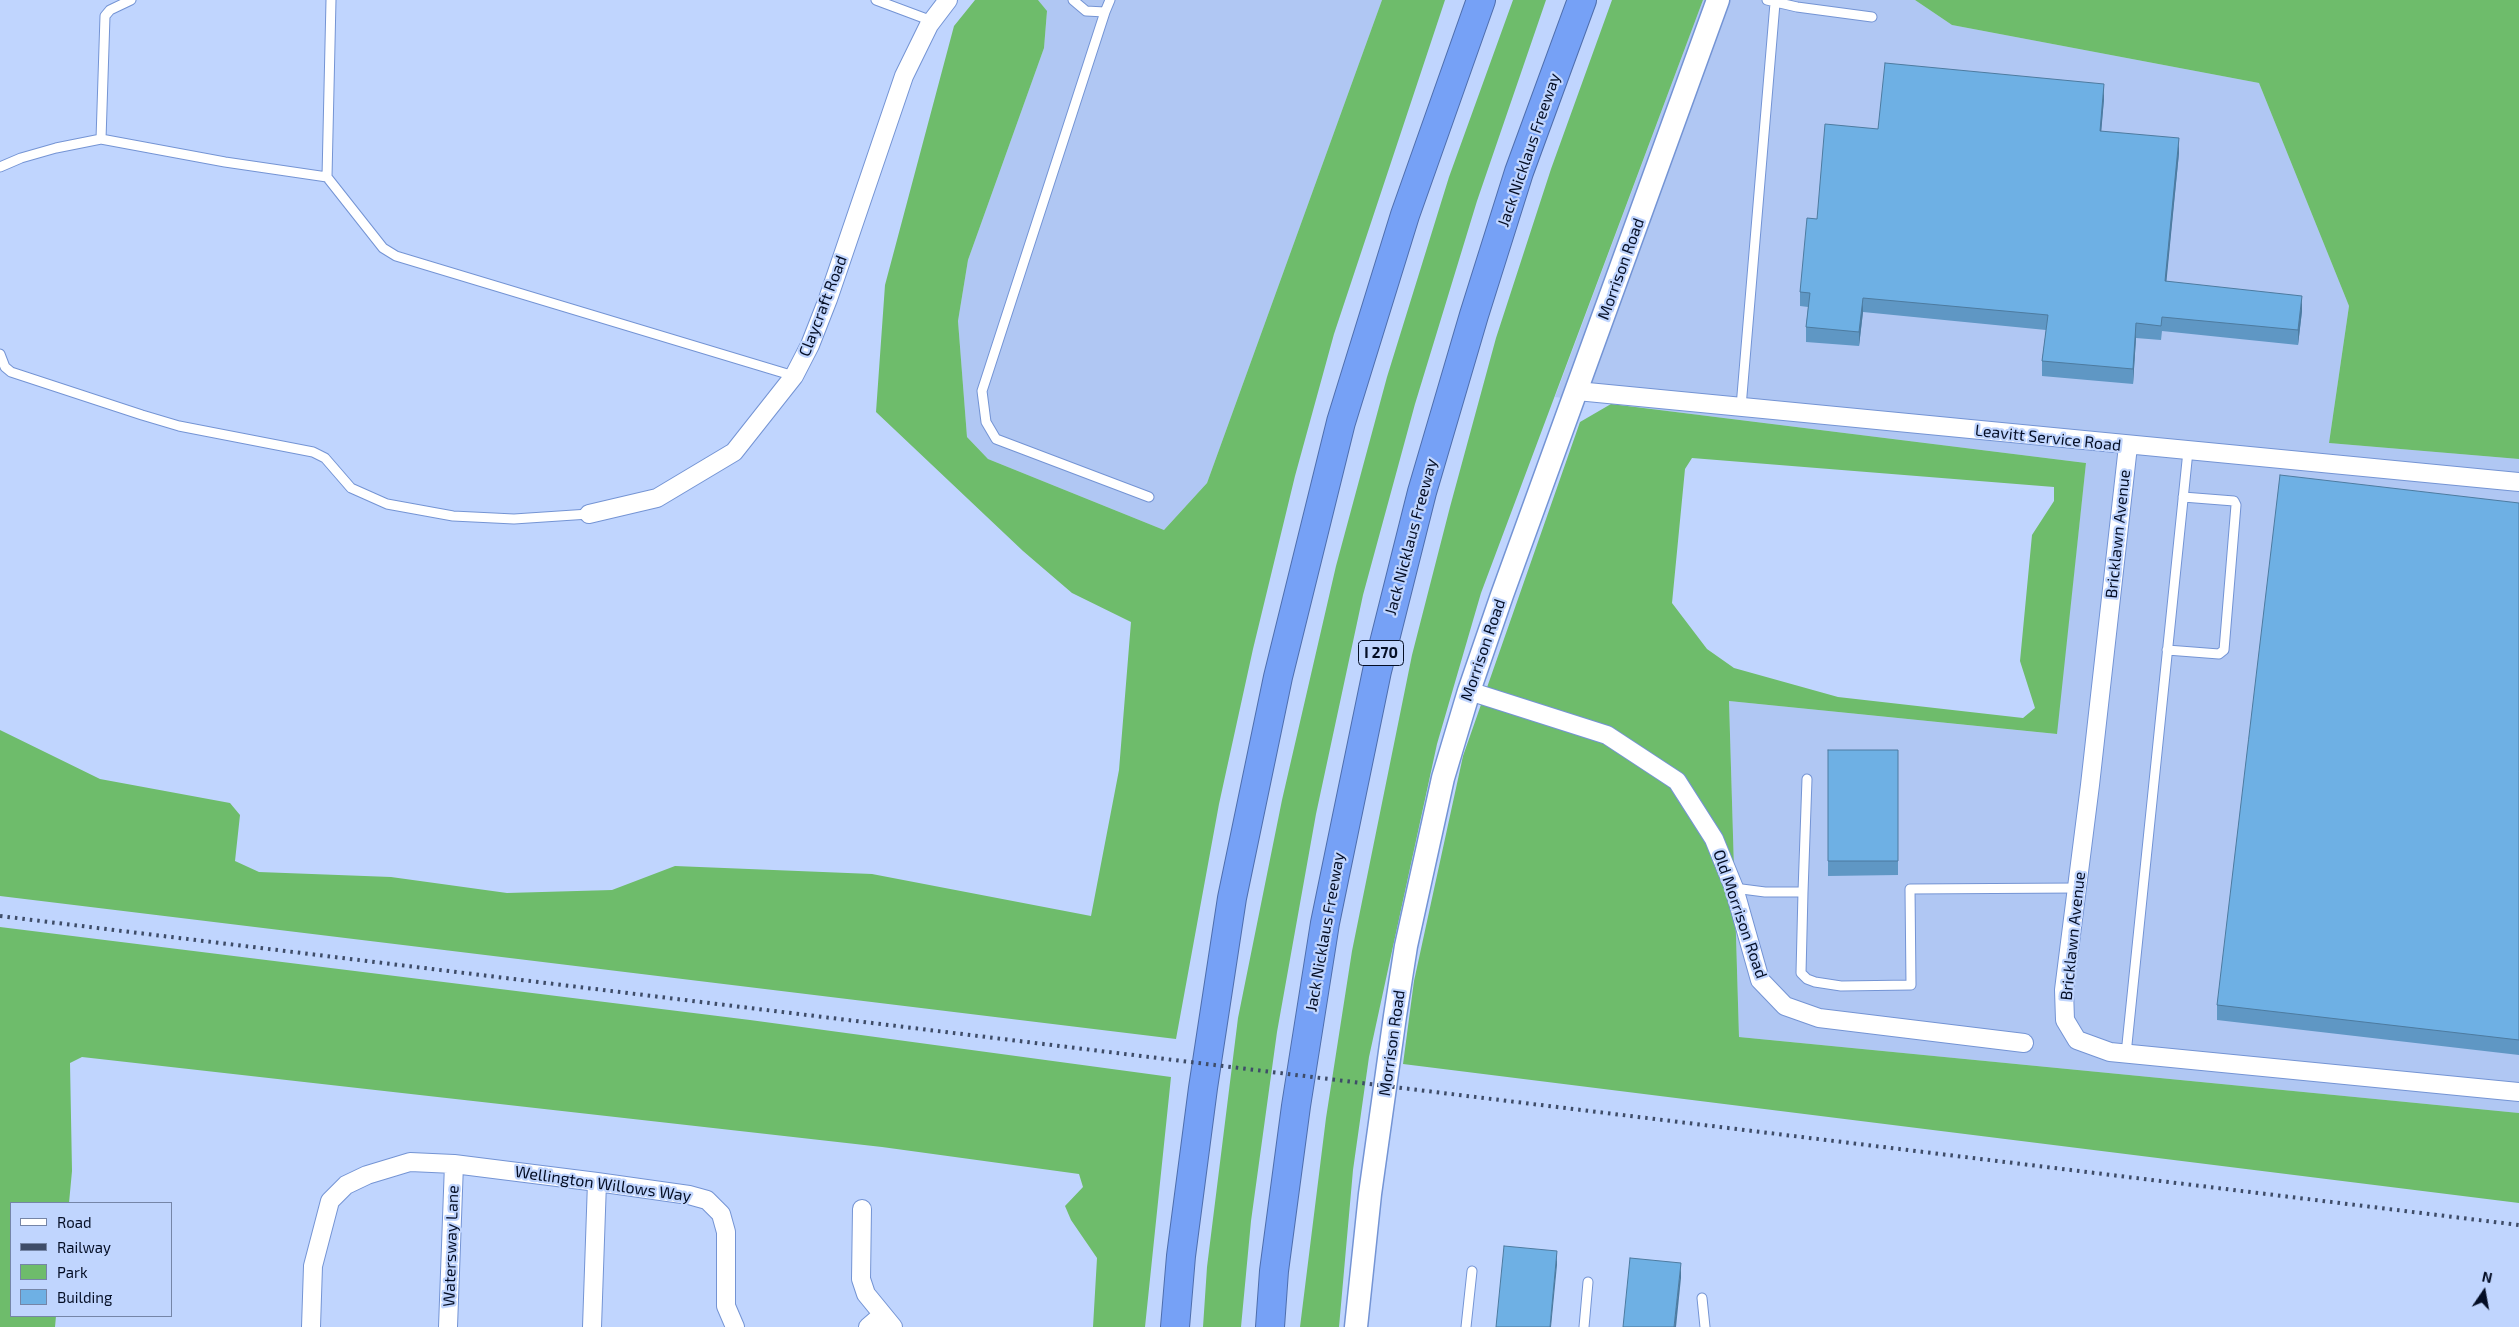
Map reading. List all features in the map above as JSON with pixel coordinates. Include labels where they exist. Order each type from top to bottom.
[{"type":"highway","points":[[1175,1327],[1181,1256],[1232,898],[1278,677],[1341,422],[1405,214],[1481,0]]},
{"type":"highway","name":"Jack Nicklaus Freeway","points":[[1270,1327],[1274,1272],[1296,1106],[1324,932],[1376,670],[1422,492],[1474,315],[1520,172],[1582,0]]},
{"type":"street","name":"Claycraft Road","points":[[589,514],[657,498],[734,452],[794,376],[810,345],[828,299],[904,76],[932,21],[948,0]]},
{"type":"street","name":"Morrison Road","points":[[1356,1327],[1370,1194],[1406,946],[1444,778],[1469,692],[1718,0]]},
{"type":"street","name":"Leavitt Service Road","points":[[1577,391],[2128,446],[2519,482]]},
{"type":"street","name":"Bricklawn Avenue","points":[[2128,446],[2064,990],[2065,1020],[2077,1040],[2110,1052],[2126,1054],[2519,1092]]},
{"type":"street","name":"Old Morrison Road","points":[[1469,692],[1607,735],[1677,781],[1714,839],[1734,888],[1760,980],[1785,1006],[1820,1018],[2024,1043]]},
{"type":"street","name":"Wellington Willows Way","points":[[311,1327],[313,1266],[330,1201],[346,1185],[410,1162],[454,1164],[597,1182],[689,1194],[707,1200],[721,1214],[726,1232],[726,1306],[735,1327]]},
{"type":"street","name":"Watersway Lane","points":[[448,1327],[454,1164]]},
{"type":"street","points":[[592,1327],[597,1182]]},
{"type":"street","points":[[862,1209],[861,1279],[866,1294],[888,1321],[868,1327]]},
{"type":"lane","points":[[101,139],[105,16],[110,10],[132,0]]},
{"type":"lane","points":[[331,0],[326,177],[383,248],[396,256],[794,376]]},
{"type":"lane","points":[[876,0],[932,21]]},
{"type":"lane","points":[[1073,0],[1086,11],[1105,12]]},
{"type":"lane","points":[[1110,0],[982,391],[986,422],[996,439],[1149,497]]},
{"type":"lane","points":[[1741,407],[1771,2],[1872,17]]},
{"type":"lane","points":[[0,167],[39,153],[101,139],[225,162],[326,177]]},
{"type":"lane","points":[[0,354],[5,367],[12,372],[142,416],[179,426],[313,452],[325,458],[351,488],[387,504],[453,516],[514,519],[589,514]]},
{"type":"lane","points":[[2126,1054],[2188,451]]},
{"type":"lane","points":[[2167,650],[2219,654],[2224,650],[2236,505],[2234,501],[2183,497]]},
{"type":"lane","points":[[1807,778],[1801,973],[1807,979],[1828,986],[1911,985],[1910,889],[2077,888]]},
{"type":"lane","points":[[1734,888],[1803,892]]},
{"type":"lane","points":[[1466,1327],[1472,1271]]},
{"type":"lane","points":[[1584,1327],[1588,1282]]},
{"type":"lane","points":[[1702,1298],[1705,1327]]},
{"type":"shaded area","points":[[1038,0],[1382,0],[1207,483],[1164,530],[988,459],[967,437],[958,321],[968,260],[1044,48],[1047,12]]},
{"type":"shaded area","points":[[1703,0],[1915,0],[1952,25],[2259,83],[2349,306],[2329,443],[2519,459],[2519,1113],[1739,1037],[1729,701],[2056,734],[2086,463],[1555,397]]},
{"type":"green space","points":[[975,0],[1038,0],[1047,11],[1044,48],[968,260],[958,321],[967,437],[988,459],[1164,530],[1207,483],[1382,0],[1445,0],[1334,334],[1295,476],[1253,649],[1219,804],[1176,1039],[0,896],[0,730],[100,779],[230,803],[240,815],[235,861],[259,872],[391,877],[507,893],[612,890],[675,866],[872,874],[1091,916],[1119,770],[1131,622],[1072,593],[1023,551],[876,412],[885,285],[954,26]]},
{"type":"green space","points":[[1513,0],[1546,0],[1477,201],[1415,404],[1363,595],[1316,814],[1277,1032],[1251,1221],[1241,1327],[1203,1327],[1207,1267],[1238,1018],[1282,800],[1336,566],[1387,377],[1449,177]]},
{"type":"green space","points":[[1612,0],[1703,0],[1481,593],[1437,744],[1369,1057],[1353,1170],[1339,1327],[1300,1327],[1326,1118],[1352,951],[1412,655],[1496,338],[1551,169]]},
{"type":"green space","points":[[1915,0],[2519,0],[2519,459],[2329,443],[2349,306],[2259,83],[1952,25]]},
{"type":"green space","points":[[1611,404],[2086,463],[2057,734],[1729,701],[1739,1037],[2519,1113],[2519,1203],[1403,1064],[1414,981],[1463,756],[1580,422]],"holes":[[[1692,458],[2054,487],[2054,501],[2032,535],[2020,661],[2035,708],[2023,718],[1838,697],[1734,668],[1707,649],[1672,603],[1685,469]]]},
{"type":"green space","points":[[0,927],[750,1020],[1171,1077],[1145,1327],[1093,1327],[1097,1258],[1071,1220],[1065,1206],[1083,1187],[1079,1174],[882,1147],[82,1057],[70,1063],[72,1171],[69,1202],[10,1202],[10,1317],[56,1317],[55,1327],[0,1327]]},
{"type":"building","points":[[1885,63],[2104,84],[2100,131],[2179,138],[2165,281],[2302,296],[2298,330],[2162,317],[2161,326],[2136,323],[2133,369],[2042,361],[2048,315],[1863,298],[1859,332],[1806,327],[1810,293],[1800,292],[1807,218],[1817,219],[1825,124],[1878,129]]},
{"type":"building","points":[[2280,475],[2519,503],[2519,1040],[2217,1005]]},
{"type":"building","points":[[1828,750],[1898,750],[1898,861],[1828,861]]},
{"type":"building","points":[[1504,1246],[1557,1251],[1550,1327],[1496,1327]]},
{"type":"building","points":[[1630,1258],[1681,1263],[1674,1327],[1623,1327]]},
{"type":"railway","points":[[0,916],[2519,1225]]}]
